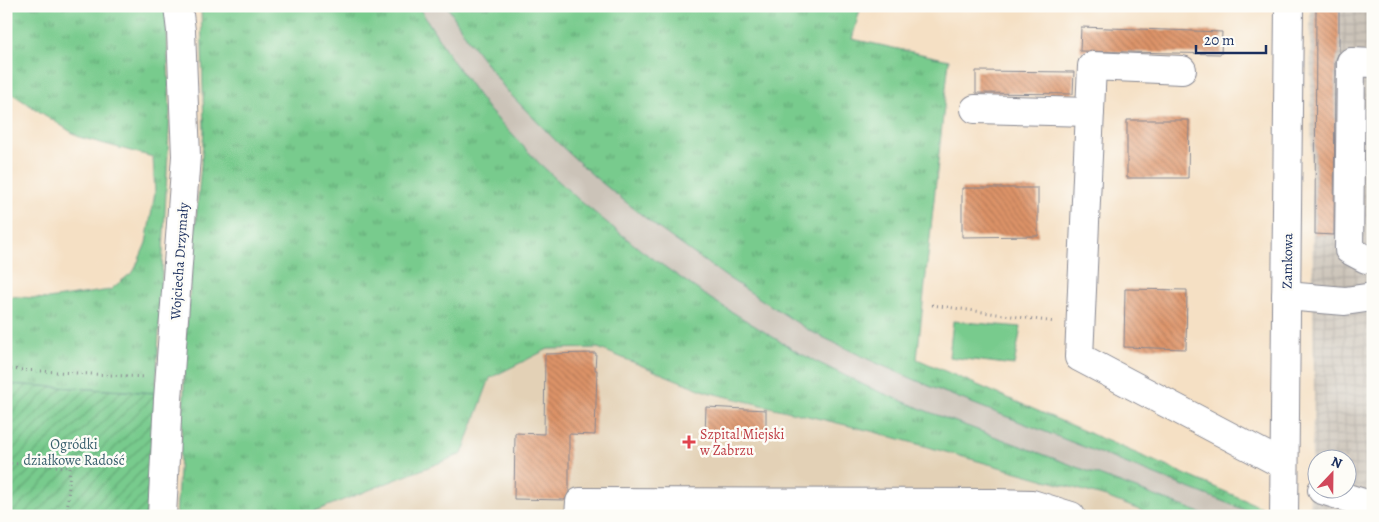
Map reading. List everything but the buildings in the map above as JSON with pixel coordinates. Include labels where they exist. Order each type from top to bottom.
[{"type":"street","name":"Wojciecha Drzymały","points":[[162,516],[186,156],[181,31],[178,6]]},
{"type":"street","name":"Zamkowa","points":[[1284,516],[1289,6]]},
{"type":"street","points":[[1373,63],[1351,62],[1349,250],[1366,259],[1373,259]]},
{"type":"street","points":[[1182,70],[1092,66],[1079,357],[1284,473],[1306,483]]},
{"type":"street","points":[[975,109],[1090,112]]},
{"type":"street","points":[[1286,296],[1344,301],[1373,297]]},
{"type":"street","points":[[1354,500],[1373,506]]},
{"type":"street","points":[[579,516],[580,502],[834,509],[994,503],[1032,504],[1071,516]]},
{"type":"path","points":[[932,305],[1081,326]]},
{"type":"path","points":[[6,368],[170,378]]},
{"type":"path","points":[[6,463],[70,466],[66,516]]},
{"type":"shaded area","points":[[418,6],[447,6],[469,41],[507,91],[558,143],[596,178],[658,228],[725,276],[810,331],[936,389],[1260,516],[1209,516],[929,412],[868,387],[799,353],[711,299],[642,251],[579,200],[539,163],[489,110],[453,61]]},
{"type":"shaded area","points":[[1310,6],[1373,6],[1373,516],[1309,516],[1310,500],[1356,500],[1356,450],[1312,450],[1314,395]]},
{"type":"shaded area","name":"Szpital Miejski w Zabrzu","points":[[598,348],[707,392],[871,431],[1100,495],[1155,516],[303,516],[462,454],[490,378],[548,349]]},
{"type":"green space","points":[[6,6],[166,6],[170,112],[156,393],[6,384],[6,296],[48,299],[110,290],[134,271],[146,243],[155,193],[153,157],[79,137],[6,90]]},
{"type":"green space","points":[[201,6],[418,6],[453,61],[489,110],[539,163],[579,200],[642,251],[711,299],[799,353],[868,387],[929,412],[1209,516],[1155,516],[1106,497],[871,431],[707,392],[598,348],[548,349],[490,378],[462,454],[302,516],[176,516],[184,394],[184,355],[204,131]]},
{"type":"green space","points":[[447,6],[861,6],[852,39],[949,60],[917,359],[1261,507],[1260,516],[936,389],[810,331],[725,276],[658,228],[596,178],[558,143],[507,91],[469,41]]},
{"type":"green space","points":[[953,321],[1021,327],[1014,365],[949,357]]},
{"type":"green space","name":"Ogródki działkowe Radość","points":[[6,384],[156,393],[146,516],[6,516]]},
{"type":"place","name":"Szpital Miejski w Zabrzu","points":[[689,442]]}]
